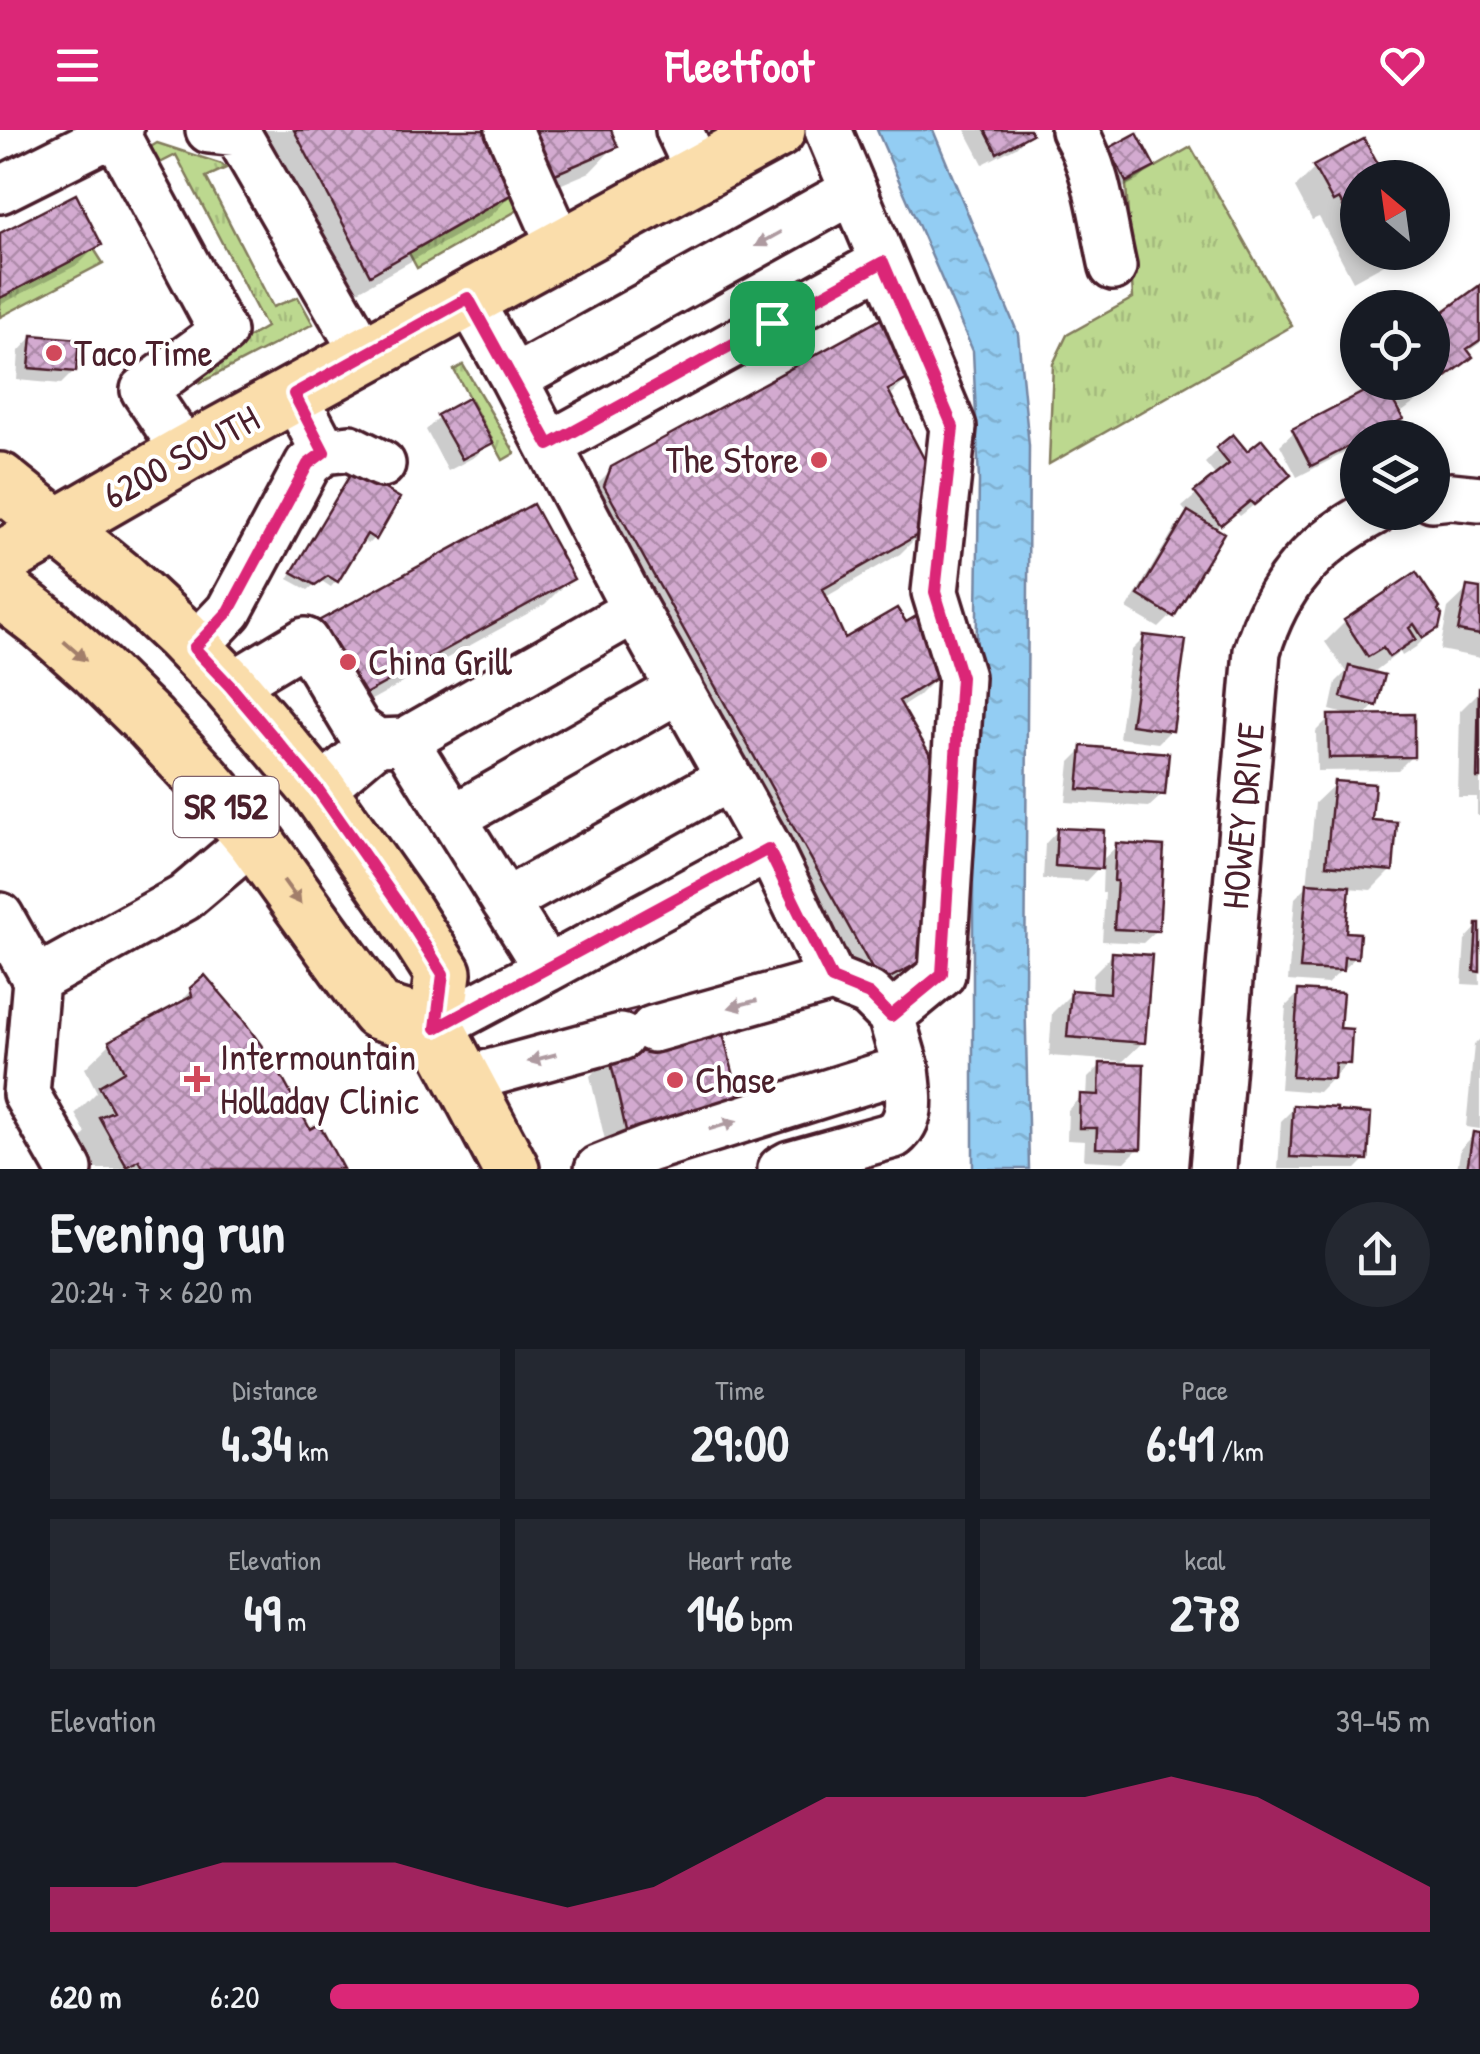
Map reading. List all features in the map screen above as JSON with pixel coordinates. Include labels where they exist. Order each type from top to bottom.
[{"type":"main road","name":"6200 SOUTH","points":[[0,560],[560,247],[689,151],[776,130]]},
{"type":"main road","name":"SR 152","points":[[0,481],[121,579],[212,667],[319,791],[443,974],[436,1028],[378,1011],[254,840],[203,779],[150,722],[57,635],[0,589]]},
{"type":"main road","points":[[436,1028],[511,1169]]},
{"type":"street","points":[[209,130],[237,133],[365,355]]},
{"type":"street","points":[[509,130],[560,247]]},
{"type":"street","points":[[828,130],[953,427],[935,592],[961,677],[942,974],[891,1016]]},
{"type":"street","points":[[1074,130],[1099,190],[1113,267]]},
{"type":"street","points":[[0,190],[118,131],[223,332],[144,390],[186,454]]},
{"type":"street","points":[[514,379],[853,192]]},
{"type":"street","points":[[549,445],[883,262]]},
{"type":"street","points":[[468,298],[768,849],[832,979]]},
{"type":"street","points":[[294,394],[324,452]]},
{"type":"street","points":[[212,667],[229,611],[308,464],[324,452],[350,448],[382,464]]},
{"type":"street","points":[[1450,498],[1480,499]]},
{"type":"street","name":"HOWEY DRIVE","points":[[1213,1169],[1257,651],[1270,612],[1292,577],[1342,530]]},
{"type":"street","points":[[319,791],[391,742],[635,610]]},
{"type":"street","points":[[212,667],[305,641],[358,729],[391,742],[453,818],[547,969]]},
{"type":"street","points":[[453,818],[680,689]]},
{"type":"street","points":[[505,902],[729,778]]},
{"type":"street","points":[[36,980],[184,898],[254,840]]},
{"type":"street","points":[[436,1028],[768,849]]},
{"type":"street","points":[[0,916],[36,980],[26,1094],[68,1169]]},
{"type":"street","points":[[463,1080],[832,979],[869,994],[891,1016],[906,1068],[909,1112],[902,1128],[894,1134],[781,1169]]},
{"type":"street","points":[[598,1169],[648,1149],[906,1068]]},
{"type":"green space","points":[[157,143],[226,168],[206,177],[273,307],[298,297],[313,324],[200,383],[203,364],[266,327],[176,155],[160,163],[151,160],[149,148]]},
{"type":"green space","points":[[1191,147],[1292,326],[1049,464],[1053,364],[1067,335],[1133,298],[1126,184]]},
{"type":"green space","points":[[511,195],[518,210],[417,268],[409,253]]},
{"type":"green space","points":[[94,249],[103,263],[0,317],[0,298]]},
{"type":"green space","points":[[463,365],[515,453],[503,460],[454,370]]},
{"type":"water","points":[[877,130],[933,130],[1018,334],[1029,446],[1025,989],[1029,1169],[973,1169],[979,481],[973,351]]},
{"type":"building","points":[[294,130],[487,130],[519,190],[370,275]]},
{"type":"building","points":[[528,130],[611,130],[618,147],[548,177]]},
{"type":"building","points":[[985,130],[1030,130],[1032,134],[997,153]]},
{"type":"building","points":[[1137,133],[1155,167],[1126,182],[1109,148]]},
{"type":"building","points":[[1364,139],[1375,160],[1340,160],[1340,201],[1333,202],[1313,166]]},
{"type":"building","points":[[76,194],[102,245],[0,298],[0,233]]},
{"type":"building","points":[[1480,285],[1480,340],[1467,349],[1473,357],[1450,374],[1450,307]]},
{"type":"building","points":[[881,319],[915,375],[888,390],[932,474],[928,529],[823,589],[845,638],[897,608],[906,622],[918,615],[946,672],[899,701],[935,763],[941,951],[880,983],[604,486],[611,467]]},
{"type":"building","name":"Taco Time","points":[[32,335],[79,339],[76,372],[29,368]]},
{"type":"building","points":[[468,398],[493,443],[462,459],[437,415]]},
{"type":"building","points":[[1348,400],[1393,400],[1403,419],[1340,420],[1340,451],[1311,466],[1292,429]]},
{"type":"building","points":[[1233,434],[1247,451],[1262,439],[1291,475],[1221,525],[1194,492],[1229,464],[1216,448]]},
{"type":"building","points":[[353,470],[400,498],[376,540],[367,534],[338,582],[328,576],[315,585],[292,572]]},
{"type":"building","points":[[533,504],[574,579],[354,700],[313,624]]},
{"type":"building","points":[[1188,511],[1224,533],[1174,617],[1138,595]]},
{"type":"building","points":[[1416,572],[1440,608],[1439,628],[1423,638],[1414,624],[1409,628],[1416,639],[1389,657],[1383,648],[1368,657],[1344,620]]},
{"type":"building","points":[[1467,586],[1480,588],[1480,635],[1458,631]]},
{"type":"building","points":[[1144,635],[1186,640],[1173,731],[1131,725]]},
{"type":"building","points":[[1349,666],[1385,675],[1377,706],[1341,697]]},
{"type":"building","points":[[1479,688],[1480,778],[1477,778]]},
{"type":"building","points":[[1414,714],[1414,757],[1329,758],[1328,715]]},
{"type":"building","points":[[1082,746],[1169,753],[1165,795],[1078,789]]},
{"type":"building","points":[[1334,781],[1375,784],[1372,820],[1397,822],[1393,871],[1326,865]]},
{"type":"building","points":[[1057,828],[1104,830],[1102,869],[1055,866]]},
{"type":"building","points":[[1116,843],[1164,846],[1159,931],[1114,929]]},
{"type":"building","points":[[1307,883],[1350,886],[1346,932],[1360,933],[1358,958],[1344,957],[1343,971],[1300,969]]},
{"type":"building","points":[[1480,924],[1480,972],[1474,971]]},
{"type":"building","points":[[1112,952],[1152,955],[1145,1043],[1067,1037],[1071,990],[1110,993]]},
{"type":"building","name":"Intermountain Holladay Clinic","points":[[205,975],[274,1063],[310,1129],[319,1124],[343,1169],[144,1169],[139,1160],[127,1167],[99,1117],[113,1111],[99,1086],[124,1071],[109,1041],[192,996],[190,988]]},
{"type":"building","points":[[1298,990],[1343,993],[1340,1028],[1352,1029],[1350,1064],[1335,1063],[1334,1079],[1292,1077]]},
{"type":"building","name":"Chase","points":[[647,1006],[657,1043],[721,1026],[742,1107],[627,1135],[609,1054],[624,1049],[615,1014]]},
{"type":"building","points":[[1100,1063],[1144,1064],[1141,1149],[1096,1148],[1097,1128],[1079,1128],[1080,1094],[1099,1095]]},
{"type":"building","points":[[1293,1105],[1371,1114],[1368,1160],[1290,1157]]},
{"type":"building","points":[[1473,1132],[1480,1133],[1480,1169],[1467,1169]]},
{"type":"place","name":"Taco Time","points":[[54,353]]},
{"type":"place","name":"The Store","points":[[819,460]]},
{"type":"place","name":"China Grill","points":[[348,662]]},
{"type":"place","name":"Intermountain Holladay Clinic","points":[[197,1079]]},
{"type":"place","name":"Chase","points":[[675,1080]]},
{"type":"route","points":[[883,262],[953,427],[935,592],[961,677],[942,974],[891,1016],[869,994],[832,979],[768,849],[436,1028],[443,974],[402,909],[319,791],[194,648],[229,611],[308,464],[324,452],[294,394],[468,298],[549,445],[772,323],[883,262]]}]
